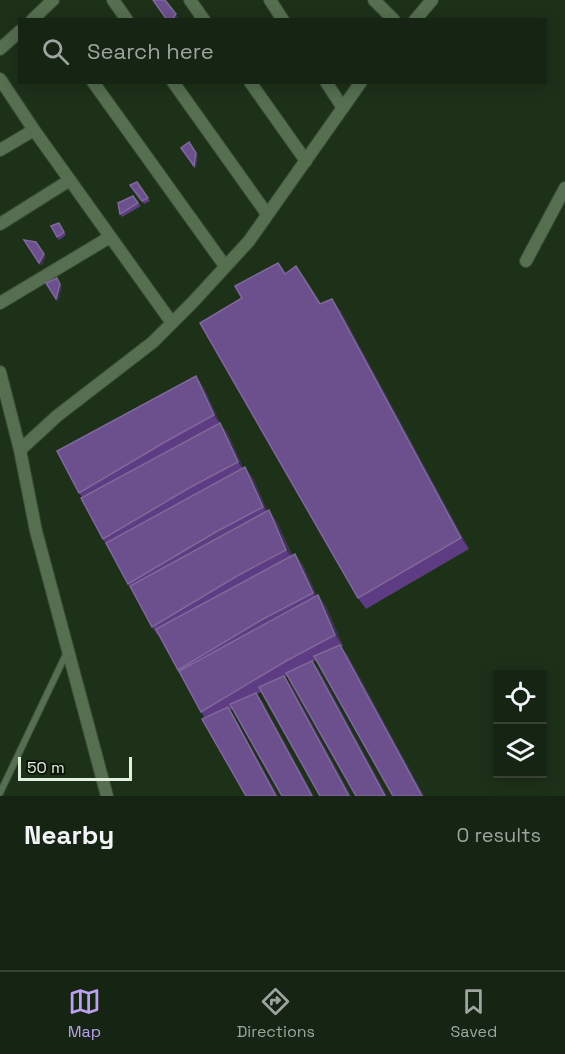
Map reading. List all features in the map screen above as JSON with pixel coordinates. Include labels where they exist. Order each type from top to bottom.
[{"type":"street","points":[[41,17],[53,0]]},
{"type":"street","points":[[113,0],[126,18]]},
{"type":"street","points":[[190,0],[203,18]]},
{"type":"street","points":[[270,0],[282,18]]},
{"type":"street","points":[[374,0],[391,18]]},
{"type":"street","points":[[417,18],[432,0]]},
{"type":"street","points":[[0,49],[18,33]]},
{"type":"street","points":[[0,79],[172,323]]},
{"type":"street","points":[[94,84],[225,266]]},
{"type":"street","points":[[174,84],[267,214]]},
{"type":"street","points":[[251,84],[306,161]]},
{"type":"street","points":[[327,84],[343,108]]},
{"type":"street","points":[[21,450],[57,416],[153,342],[249,241],[360,84]]},
{"type":"street","points":[[0,150],[34,130]]},
{"type":"street","points":[[0,224],[70,180]]},
{"type":"street","points":[[526,261],[565,188]]},
{"type":"street","points":[[0,303],[110,237]]},
{"type":"street","points":[[0,372],[21,450],[36,531],[107,796]]},
{"type":"lane","points":[[0,793],[68,649]]},
{"type":"building","points":[[153,0],[165,0],[176,14],[173,18],[166,18]]},
{"type":"building","points":[[189,142],[196,153],[194,166],[181,148]]},
{"type":"building","points":[[137,182],[148,198],[142,201],[130,185]]},
{"type":"building","points":[[133,196],[138,203],[120,214],[118,203]]},
{"type":"building","points":[[59,223],[64,232],[57,237],[51,226]]},
{"type":"building","points":[[24,240],[36,242],[44,254],[39,263]]},
{"type":"building","points":[[278,263],[285,274],[296,266],[320,304],[332,299],[461,538],[358,598],[200,323],[242,298],[235,286]]},
{"type":"building","points":[[57,278],[60,284],[56,299],[46,283]]},
{"type":"building","points":[[196,376],[214,415],[79,493],[57,451]]},
{"type":"building","points":[[220,423],[238,462],[103,539],[81,498]]},
{"type":"building","points":[[245,467],[263,507],[128,584],[106,543]]},
{"type":"building","points":[[269,510],[286,550],[237,576],[152,627],[130,586]]},
{"type":"building","points":[[295,554],[313,593],[263,619],[178,670],[156,629]]},
{"type":"building","points":[[318,595],[335,635],[286,661],[201,712],[179,671]]},
{"type":"building","points":[[340,645],[422,796],[393,796],[314,656]]},
{"type":"building","points":[[312,661],[385,796],[356,796],[286,673]]},
{"type":"building","points":[[284,676],[349,796],[320,796],[259,687]]},
{"type":"building","points":[[256,693],[312,796],[282,796],[230,704]]},
{"type":"building","points":[[228,707],[276,796],[246,796],[202,719]]}]
